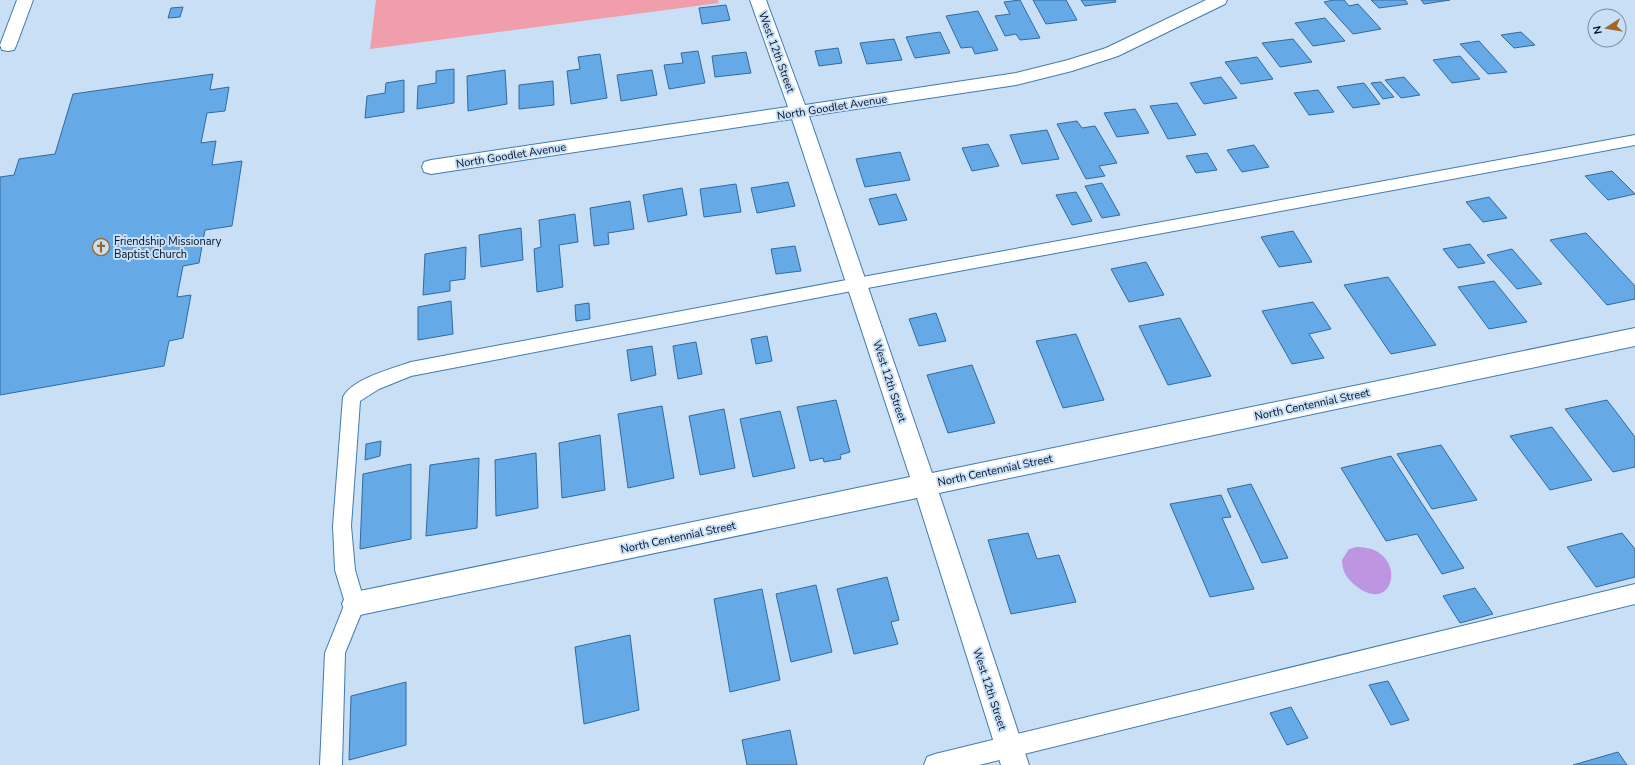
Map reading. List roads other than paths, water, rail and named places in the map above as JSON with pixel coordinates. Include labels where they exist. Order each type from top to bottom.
[{"type":"street","points":[[8,46],[25,0]]},
{"type":"street","name":"West 12th Street","points":[[758,0],[799,112],[857,284],[1012,756]]},
{"type":"street","name":"North Goodlet Avenue","points":[[431,167],[994,83],[1051,71],[1112,52],[1219,0]]},
{"type":"street","name":"North Centennial Street","points":[[355,604],[1635,337]]},
{"type":"lane","points":[[331,765],[335,653],[344,627],[355,604],[345,570],[342,526],[352,397],[365,387],[389,376],[411,369],[857,284],[1635,140]]},
{"type":"lane","points":[[936,765],[1012,756],[1635,594]]},
{"type":"place","name":"Friendship Missionary Baptist Church","points":[[101,247]]}]
